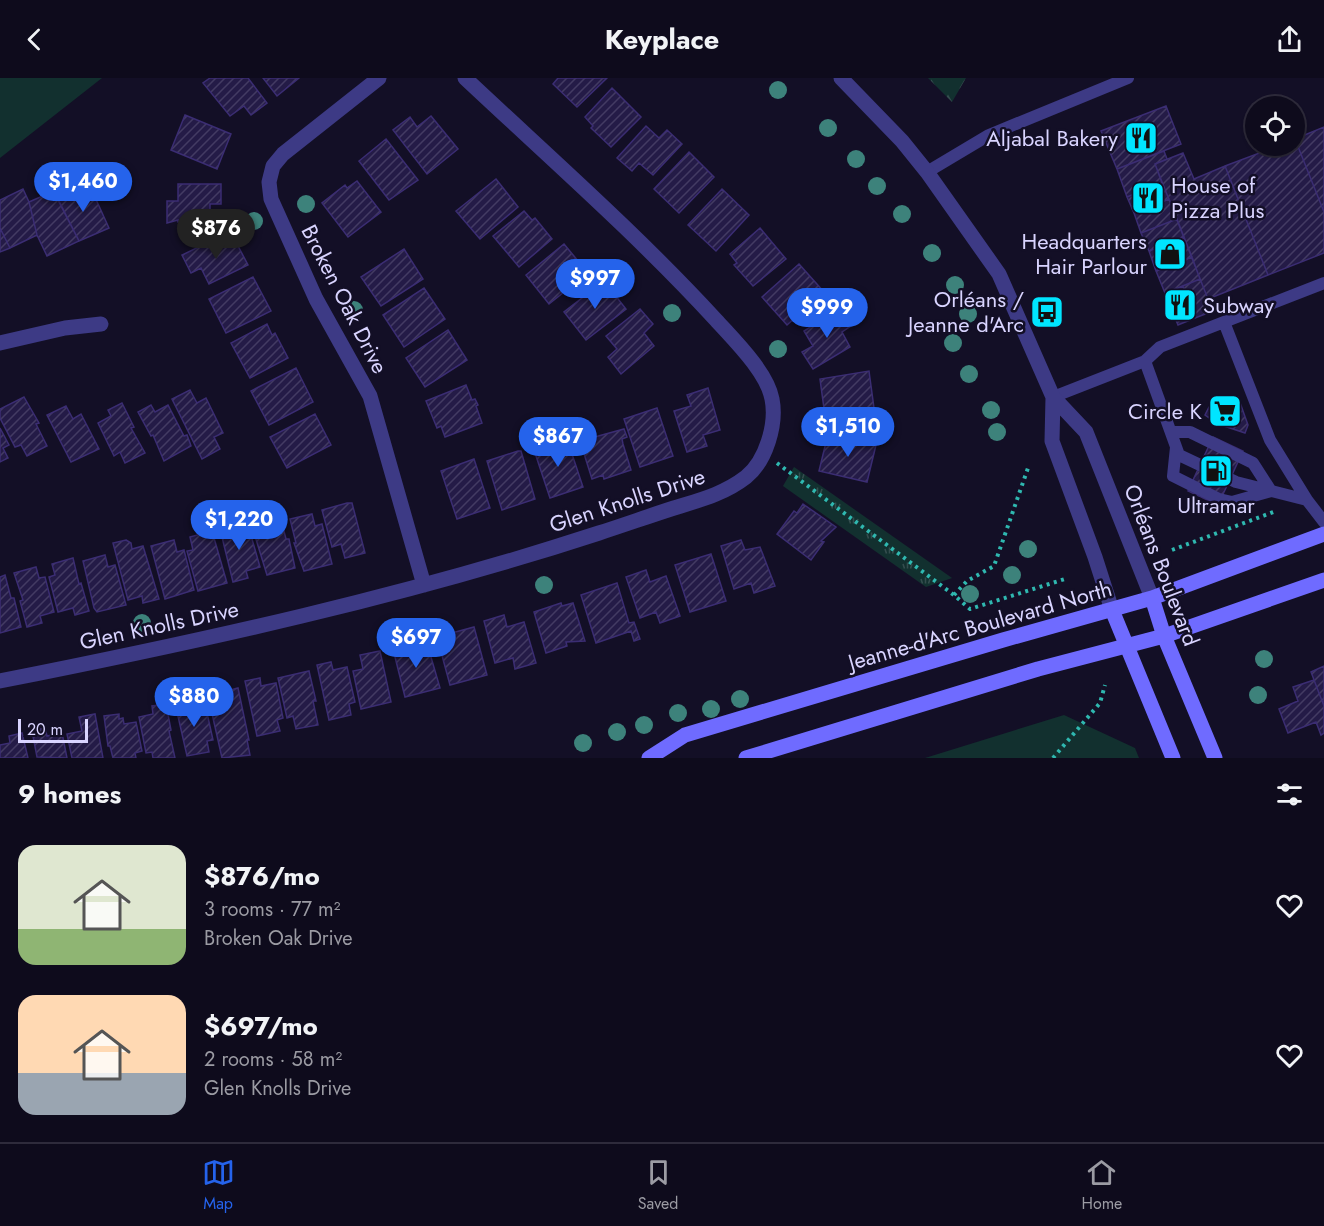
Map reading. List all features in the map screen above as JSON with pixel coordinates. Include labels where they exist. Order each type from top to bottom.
[{"type":"main road","name":"Jeanne-d'Arc Boulevard North","points":[[649,758],[685,735],[1152,598],[1324,534]]},
{"type":"main road","points":[[746,758],[1038,669],[1164,636],[1324,580]]},
{"type":"main road","name":"Orléans Boulevard","points":[[1152,598],[1164,636],[1215,758]]},
{"type":"main road","name":"Orléans Boulevard","points":[[1112,610],[1173,758]]},
{"type":"street","name":"Broken Oak Drive","points":[[379,78],[283,154],[273,166],[268,182],[277,214],[316,298],[370,396],[424,585]]},
{"type":"street","name":"Glen Knolls Drive","points":[[0,681],[327,611],[424,585],[572,542],[724,492],[749,475],[765,454],[772,428],[772,399],[760,372],[743,349],[645,246],[465,78]]},
{"type":"street","name":"Orléans Boulevard","points":[[841,78],[902,141],[927,172],[999,274],[1053,398],[1086,432],[1152,598]]},
{"type":"street","points":[[0,344],[65,328],[101,324]]},
{"type":"street","name":"Orléans Boulevard","points":[[1053,398],[1052,441],[1112,610]]},
{"type":"lane","points":[[927,172],[989,135],[1128,78]]},
{"type":"lane","points":[[1053,398],[1145,361],[1160,347],[1324,283]]},
{"type":"lane","points":[[1224,322],[1270,440],[1307,500],[1324,522]]},
{"type":"lane","points":[[1145,361],[1179,455],[1236,482],[1307,500]]},
{"type":"lane","points":[[1171,432],[1190,432],[1253,463],[1271,491]]},
{"type":"lane","points":[[1176,446],[1173,476],[1220,499],[1232,502],[1271,491]]},
{"type":"path","points":[[765,454],[970,609],[1068,578]]},
{"type":"path","points":[[954,595],[968,581],[994,566],[1028,468]]},
{"type":"path","points":[[1172,550],[1284,508]]},
{"type":"path","points":[[1053,758],[1100,703],[1106,685]]},
{"type":"green space","points":[[0,78],[102,78],[0,158]]},
{"type":"green space","points":[[928,78],[966,78],[952,102]]},
{"type":"green space","points":[[794,467],[952,578],[926,587],[783,486]]},
{"type":"green space","points":[[1064,715],[1135,748],[1139,758],[925,758]]},
{"type":"building","points":[[210,78],[248,78],[267,103],[251,115],[244,106],[230,116],[203,83]]},
{"type":"building","points":[[263,78],[299,78],[277,96]]},
{"type":"building","points":[[558,78],[607,78],[577,107],[553,84]]},
{"type":"building","points":[[612,88],[641,117],[611,147],[591,128],[593,126],[585,117]]},
{"type":"building","name":"Aljabal Bakery","points":[[1166,106],[1181,144],[1117,169],[1101,131]]},
{"type":"building","points":[[185,115],[231,134],[217,169],[171,150]]},
{"type":"building","points":[[431,116],[458,149],[427,174],[393,130],[410,117],[417,127]]},
{"type":"building","points":[[646,126],[659,138],[667,130],[682,144],[653,175],[639,163],[632,171],[617,158]]},
{"type":"building","points":[[1324,127],[1324,212],[1302,156],[1305,156],[1305,135]]},
{"type":"building","points":[[386,139],[418,180],[389,200],[359,161]]},
{"type":"building","points":[[1164,151],[1167,159],[1155,164],[1162,183],[1127,197],[1117,169]]},
{"type":"building","points":[[689,152],[714,177],[679,213],[654,189]]},
{"type":"building","points":[[1183,153],[1194,179],[1225,166],[1268,275],[1208,299],[1155,164]]},
{"type":"building","points":[[1252,156],[1302,156],[1324,212],[1324,253],[1268,275],[1225,166]]},
{"type":"building","points":[[496,179],[518,207],[480,239],[456,211]]},
{"type":"building","points":[[357,181],[381,212],[348,237],[322,203],[345,185],[347,188]]},
{"type":"building","name":"House of Pizza Plus","points":[[1162,183],[1169,199],[1134,213],[1127,197]]},
{"type":"building","points":[[89,184],[109,228],[79,241],[57,198]]},
{"type":"building","points":[[178,184],[221,184],[221,204],[210,204],[210,221],[178,222],[178,220],[167,223],[167,201],[178,201]]},
{"type":"building","points":[[23,189],[29,202],[37,235],[10,248],[0,228],[0,200]]},
{"type":"building","points":[[722,189],[749,215],[716,251],[688,225]]},
{"type":"building","points":[[54,191],[79,241],[47,256],[37,235],[29,202]]},
{"type":"building","points":[[1169,199],[1177,219],[1141,233],[1134,213]]},
{"type":"building","points":[[524,211],[532,220],[535,218],[552,239],[519,267],[493,236]]},
{"type":"building","points":[[1177,219],[1184,237],[1149,251],[1141,233]]},
{"type":"building","points":[[0,228],[10,248],[0,252]]},
{"type":"building","points":[[760,228],[786,259],[753,286],[734,265],[737,263],[730,254]]},
{"type":"building","points":[[219,237],[224,242],[238,246],[248,265],[209,284],[201,268],[191,273],[182,255]]},
{"type":"building","name":"Headquarters Hair Parlour","points":[[1184,237],[1192,257],[1156,271],[1149,251]]},
{"type":"building","points":[[564,244],[588,273],[549,304],[526,275]]},
{"type":"building","points":[[404,249],[423,279],[381,306],[361,277]]},
{"type":"building","points":[[1192,257],[1200,279],[1165,293],[1156,271]]},
{"type":"building","points":[[799,264],[824,292],[787,325],[762,297]]},
{"type":"building","points":[[253,277],[271,311],[226,333],[209,299]]},
{"type":"building","points":[[1200,279],[1213,311],[1195,318],[1183,286]]},
{"type":"building","points":[[604,281],[626,309],[586,340],[564,312]]},
{"type":"building","name":"Subway","points":[[1183,286],[1195,318],[1178,325],[1165,293]]},
{"type":"building","points":[[424,288],[445,319],[404,347],[383,315]]},
{"type":"building","points":[[840,308],[851,326],[842,332],[850,347],[813,369],[802,352],[813,346],[804,331]]},
{"type":"building","points":[[640,309],[653,324],[644,333],[654,346],[621,374],[608,357],[617,349],[606,336]]},
{"type":"building","points":[[267,324],[272,335],[275,333],[288,358],[250,378],[231,343]]},
{"type":"building","points":[[448,330],[467,360],[425,387],[406,358]]},
{"type":"building","points":[[296,368],[313,402],[269,425],[251,391]]},
{"type":"building","points":[[869,371],[874,408],[861,408],[862,410],[831,415],[831,412],[825,416],[820,379]]},
{"type":"building","points":[[466,385],[472,400],[475,399],[478,405],[476,406],[482,423],[445,437],[441,426],[437,428],[426,401]]},
{"type":"building","points":[[708,388],[720,430],[703,435],[707,446],[687,452],[674,411],[691,406],[687,395]]},
{"type":"building","points":[[190,390],[197,403],[206,398],[223,433],[214,437],[220,449],[202,459],[172,399]]},
{"type":"building","points":[[24,397],[39,423],[36,424],[47,446],[27,456],[21,445],[15,447],[0,418],[0,409]]},
{"type":"building","name":"Circle K","points":[[1238,397],[1248,425],[1245,433],[1218,424],[1205,415],[1209,407]]},
{"type":"building","points":[[122,403],[134,427],[131,428],[145,453],[125,463],[120,452],[114,456],[98,423],[111,416],[108,410]]},
{"type":"building","points":[[151,405],[155,412],[168,405],[184,436],[187,435],[191,446],[164,461],[153,435],[151,436],[138,412]]},
{"type":"building","points":[[66,406],[73,419],[81,414],[99,449],[71,462],[47,415]]},
{"type":"building","points":[[657,408],[673,456],[640,467],[624,419]]},
{"type":"building","points":[[315,414],[331,445],[287,468],[270,437]]},
{"type":"building","points":[[0,428],[9,445],[3,448],[8,458],[0,462]]},
{"type":"building","points":[[624,429],[627,437],[622,439],[631,470],[604,479],[603,475],[592,479],[580,441]]},
{"type":"building","points":[[828,434],[876,445],[867,482],[819,471]]},
{"type":"building","name":"Ultramar","points":[[1213,437],[1243,451],[1218,505],[1188,491]]},
{"type":"building","points":[[567,439],[583,487],[550,498],[534,450]]},
{"type":"building","points":[[521,451],[535,499],[502,510],[487,461]]},
{"type":"building","points":[[474,459],[490,508],[457,519],[441,471]]},
{"type":"building","points":[[352,503],[365,553],[345,558],[341,544],[332,547],[322,510]]},
{"type":"building","points":[[803,504],[836,527],[821,541],[824,542],[811,560],[777,534],[794,511],[797,513]]},
{"type":"building","points":[[312,514],[315,526],[322,524],[332,564],[304,571],[294,543],[296,543],[290,519]]},
{"type":"building","points":[[280,516],[286,539],[289,539],[295,568],[267,575],[255,536],[262,534],[258,522]]},
{"type":"building","points":[[241,522],[245,534],[250,532],[260,567],[246,571],[248,578],[233,582],[220,529]]},
{"type":"building","points":[[212,531],[227,583],[198,591],[187,551],[193,550],[190,537]]},
{"type":"building","points":[[126,540],[131,543],[132,549],[143,546],[159,599],[143,603],[142,596],[128,600],[113,543]]},
{"type":"building","points":[[174,540],[177,552],[184,550],[194,590],[165,599],[151,546]]},
{"type":"building","points":[[741,540],[745,550],[760,547],[775,586],[754,593],[751,583],[734,589],[721,546]]},
{"type":"building","points":[[711,554],[726,601],[690,612],[675,565]]},
{"type":"building","points":[[105,555],[108,567],[115,565],[126,605],[97,612],[94,608],[83,561]]},
{"type":"building","points":[[73,558],[89,611],[75,615],[73,608],[58,612],[49,577],[55,575],[52,564]]},
{"type":"building","points":[[36,567],[39,578],[45,577],[54,612],[40,616],[42,623],[27,627],[20,601],[23,600],[14,573]]},
{"type":"building","points":[[646,570],[650,582],[666,576],[680,616],[660,623],[656,612],[640,618],[626,577]]},
{"type":"building","points":[[5,575],[11,598],[14,598],[21,627],[0,633],[0,577]]},
{"type":"building","points":[[617,583],[629,623],[634,622],[640,639],[634,641],[631,631],[596,643],[581,595]]},
{"type":"building","points":[[561,603],[562,606],[573,603],[585,641],[566,642],[567,646],[546,653],[534,612]]},
{"type":"building","points":[[504,615],[507,627],[524,622],[536,663],[515,669],[513,658],[495,663],[484,621]]},
{"type":"building","points":[[474,627],[487,675],[450,685],[437,637]]},
{"type":"building","points":[[426,640],[440,688],[405,697],[393,649]]},
{"type":"building","points":[[380,651],[391,702],[361,709],[353,671],[363,669],[360,655]]},
{"type":"building","points":[[331,662],[333,670],[347,667],[355,702],[349,704],[351,715],[329,720],[317,665]]},
{"type":"building","points":[[1324,666],[1324,706],[1311,672]]},
{"type":"building","points":[[309,671],[316,701],[313,701],[318,725],[296,729],[293,716],[287,718],[278,678]]},
{"type":"building","points":[[260,678],[261,686],[276,683],[283,718],[277,720],[280,731],[257,736],[245,681]]},
{"type":"building","points":[[1314,680],[1324,706],[1324,733],[1321,735],[1316,722],[1288,733],[1279,709],[1298,701],[1293,687]]},
{"type":"building","points":[[238,688],[250,755],[222,758],[211,709],[222,707],[219,693]]},
{"type":"building","points":[[188,700],[190,707],[205,704],[213,740],[207,741],[209,752],[187,756],[175,703]]},
{"type":"building","points":[[166,704],[175,758],[153,758],[152,752],[146,753],[139,717],[153,714],[152,706]]},
{"type":"building","points":[[95,714],[103,758],[72,758],[67,734],[82,731],[79,717]]},
{"type":"building","points":[[119,714],[119,719],[123,718],[124,724],[136,722],[142,751],[135,753],[136,758],[113,758],[110,746],[108,746],[104,716]]},
{"type":"building","points":[[45,728],[47,736],[62,733],[67,758],[37,757],[32,731]]},
{"type":"building","points":[[22,733],[28,758],[0,758],[0,745],[10,743],[9,736]]},
{"type":"place","name":"Aljabal Bakery","points":[[1141,138]]},
{"type":"place","name":"House of Pizza Plus","points":[[1148,198]]},
{"type":"place","name":"Headquarters Hair Parlour","points":[[1170,254]]},
{"type":"place","name":"Subway","points":[[1180,305]]},
{"type":"place","name":"Orléans / Jeanne d'Arc","points":[[1047,312]]},
{"type":"place","name":"Circle K","points":[[1225,411]]},
{"type":"place","name":"Ultramar","points":[[1216,471]]}]
